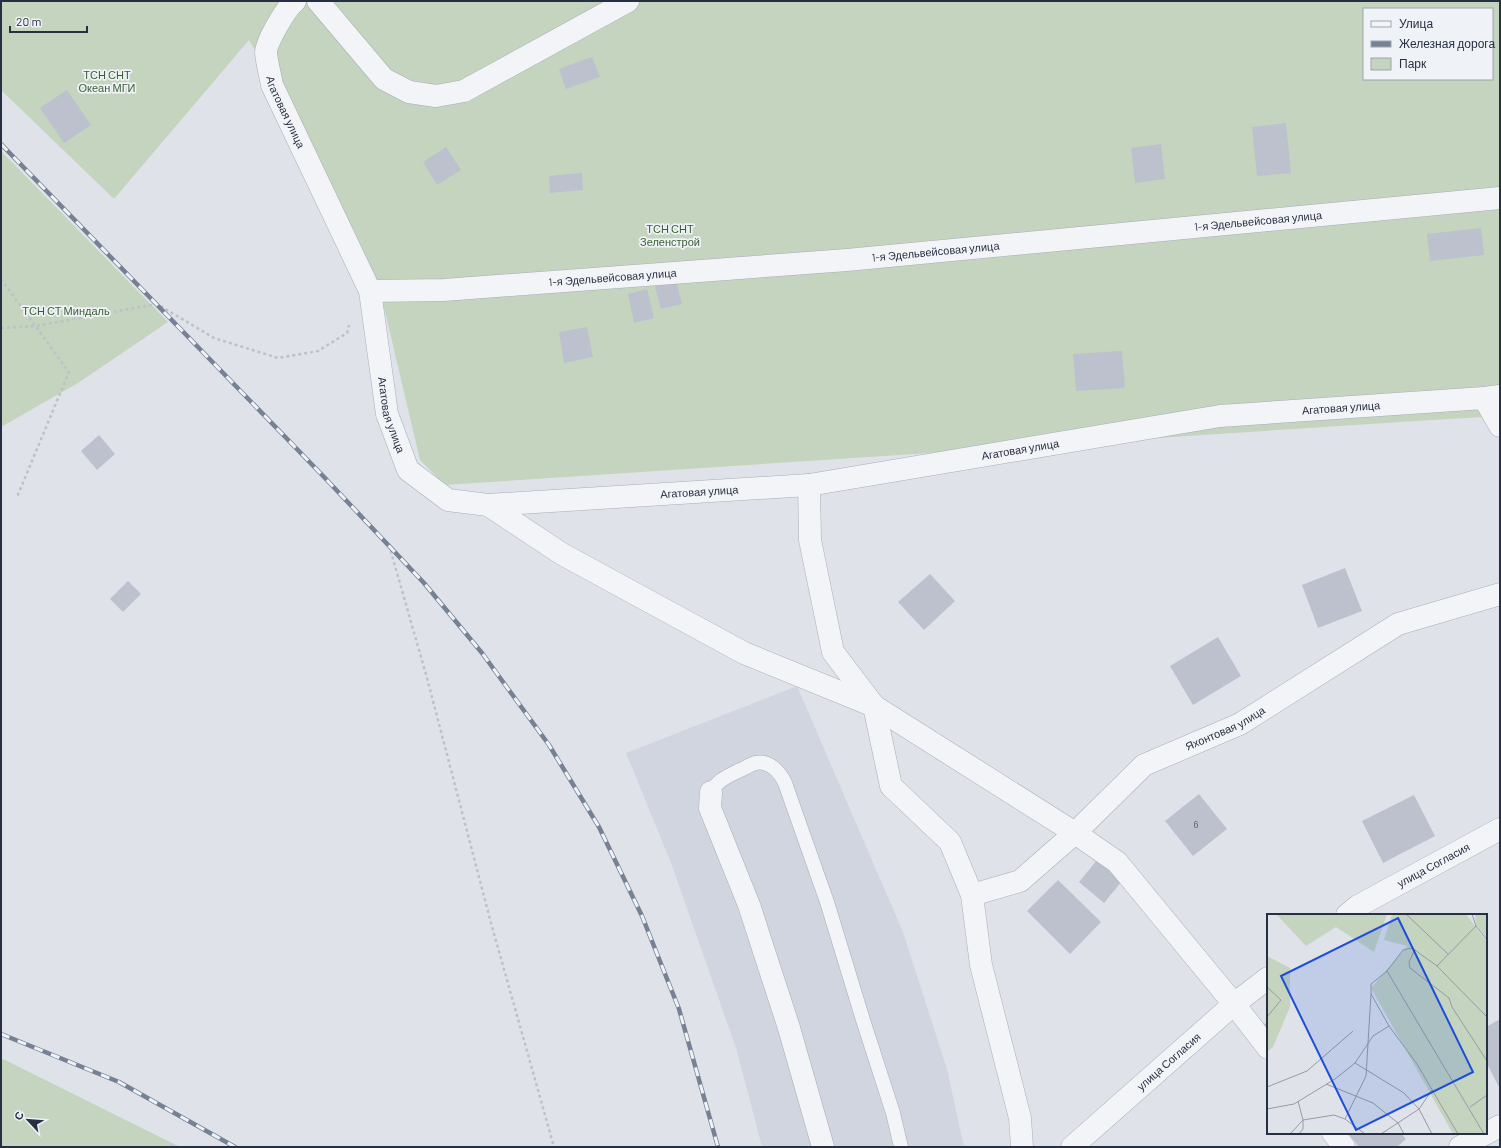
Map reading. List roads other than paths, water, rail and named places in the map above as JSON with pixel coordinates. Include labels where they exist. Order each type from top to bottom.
[{"type":"street","name":"Агатовая улица","points":[[295,1],[291,4],[279,22],[266,51],[272,84],[370,292],[387,414],[408,470],[448,500],[488,505],[810,484],[1220,416],[1492,397]]},
{"type":"street","points":[[318,1],[384,79],[409,92],[436,96],[464,91],[628,1]]},
{"type":"street","name":"1-я Эдельвейсовая улица","points":[[370,292],[444,290],[848,260],[1500,198]]},
{"type":"street","points":[[1492,397],[1500,426]]},
{"type":"street","points":[[810,484],[810,540],[833,652],[874,706],[891,786],[950,842],[972,895],[981,965],[1020,1118],[1022,1147]]},
{"type":"street","points":[[488,505],[562,554],[744,653],[874,706],[1075,832],[1117,862],[1234,1004],[1267,1047]]},
{"type":"street","name":"Яхонтовая улица","points":[[972,895],[1020,881],[1075,832],[1144,765],[1240,724],[1398,624],[1500,594]]},
{"type":"street","points":[[711,792],[710,808],[748,905],[787,1021],[823,1147]]},
{"type":"street","name":"улица Согласия","points":[[1348,914],[1358,906],[1500,829]]},
{"type":"street","name":"улица Согласия","points":[[1072,1147],[1234,1004],[1267,979]]},
{"type":"street","points":[[1487,1133],[1500,1126]]},
{"type":"street","points":[[1334,1134],[1344,1147]]},
{"type":"street","points":[[1460,1147],[1485,1134]]},
{"type":"lane","points":[[711,792],[715,785],[721,780],[756,763],[765,764],[774,768],[781,774],[827,902],[862,1020],[893,1113],[901,1147]]},
{"type":"railway","points":[[1,144],[325,478],[424,583],[482,653],[549,745],[599,827],[642,916],[679,1009],[718,1147]]},
{"type":"railway","points":[[1,1034],[119,1082],[235,1147]]},
{"type":"park label","name":"ТСН СНТ Океан МГИ","points":[[107,81]]},
{"type":"park label","name":"ТСН СНТ Зеленстрой","points":[[670,235]]},
{"type":"park label","name":"ТСН СТ Миндаль","points":[[66,311]]}]
